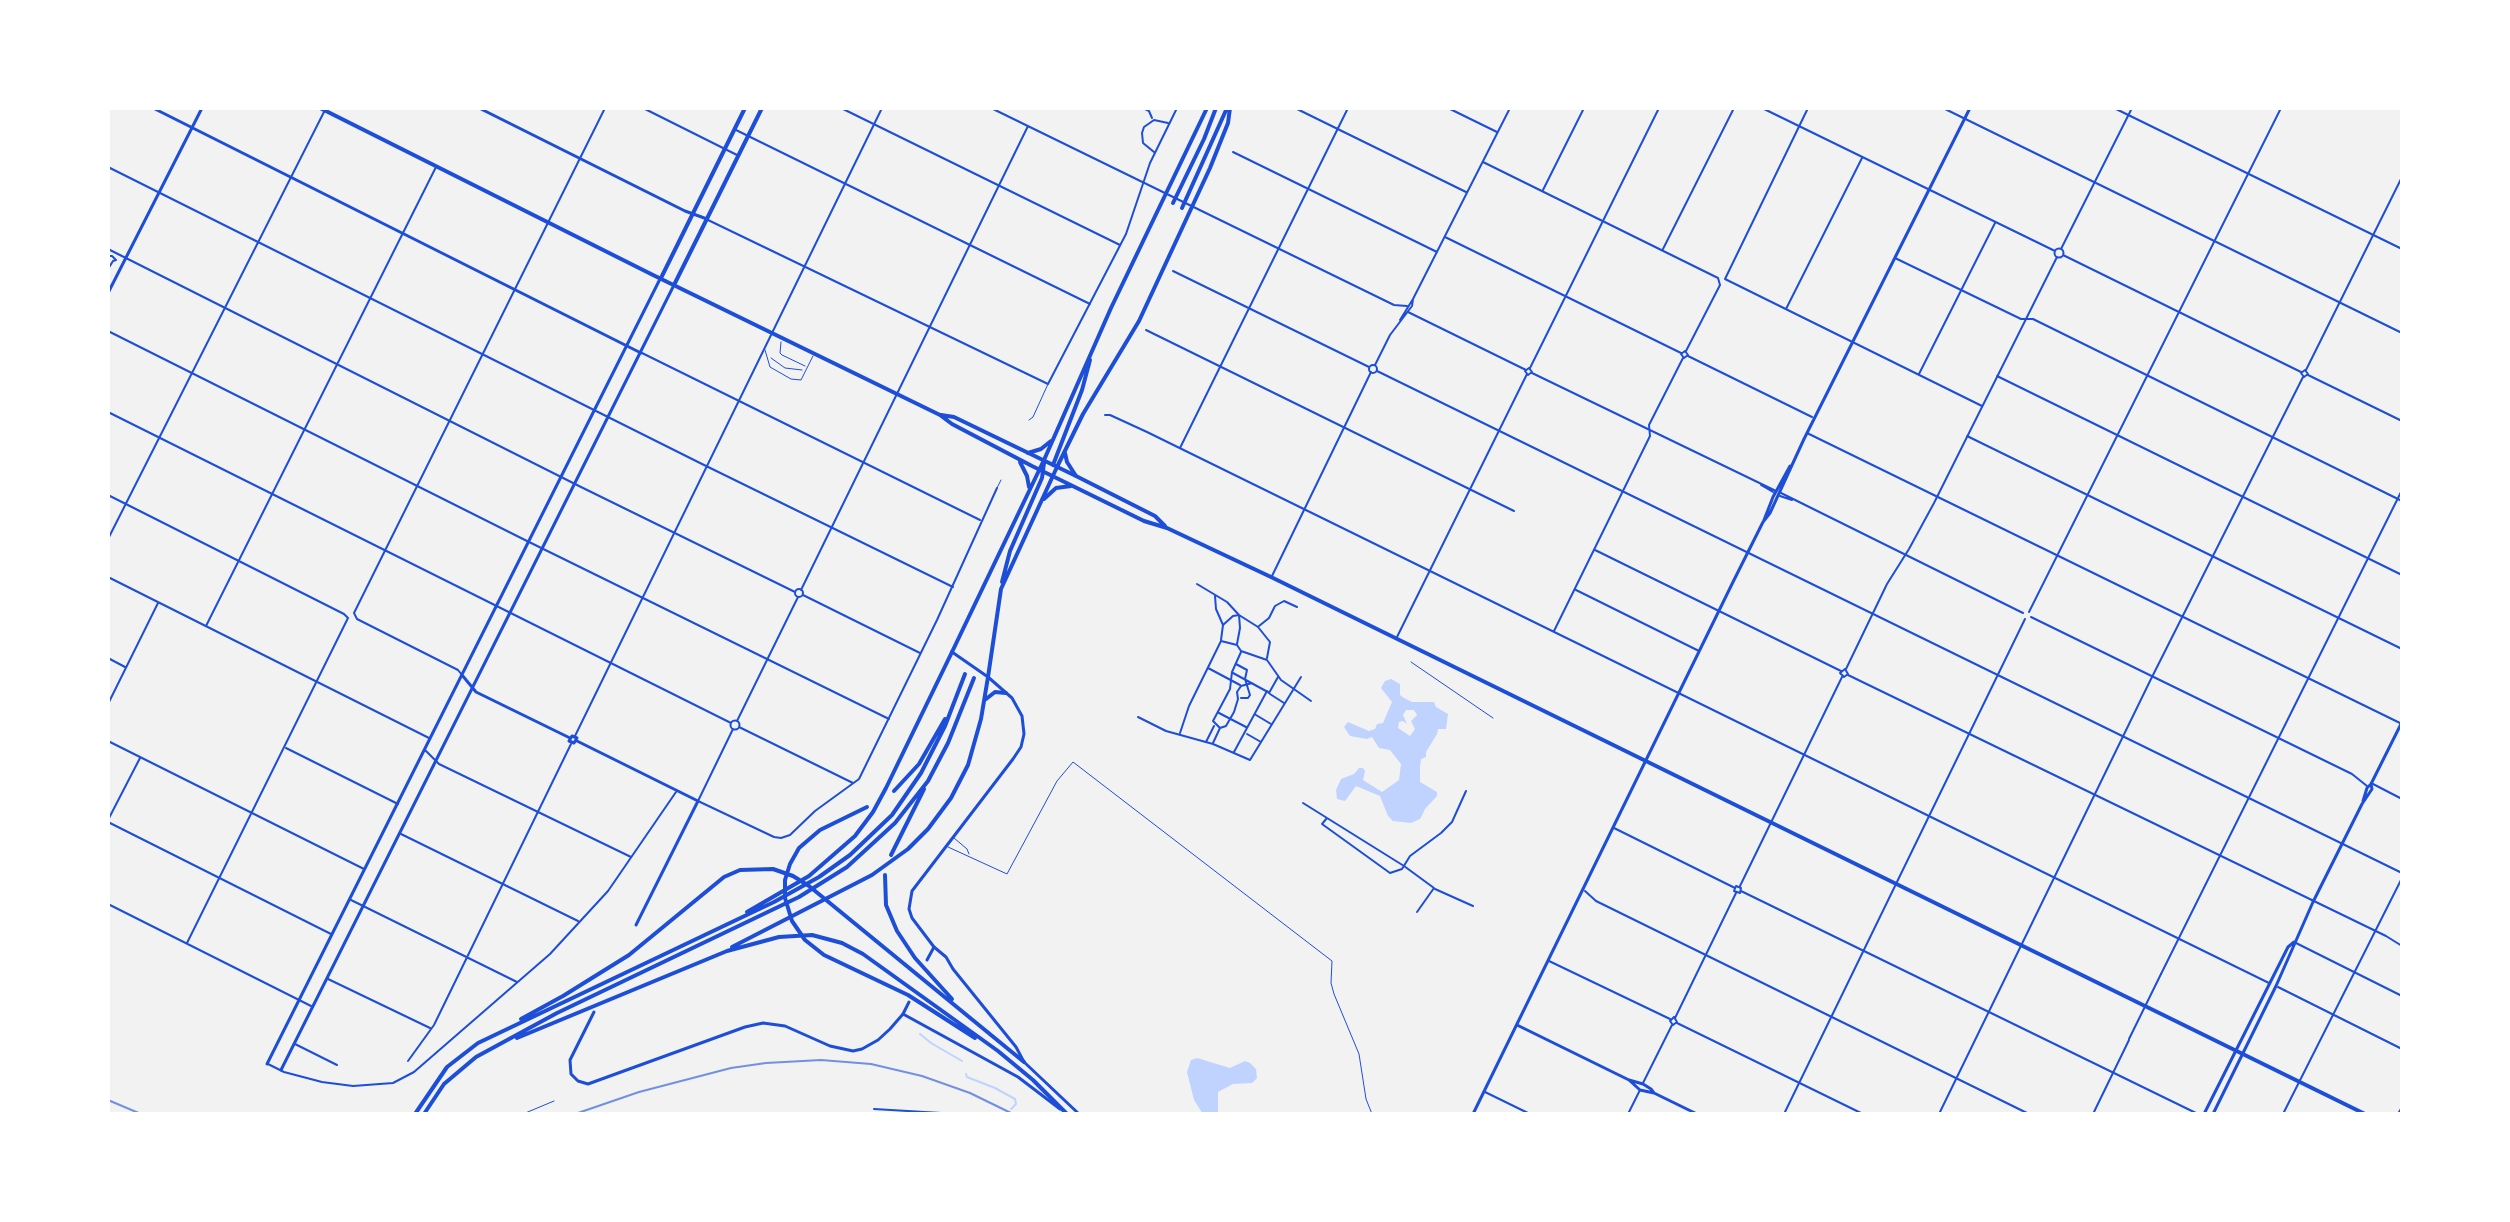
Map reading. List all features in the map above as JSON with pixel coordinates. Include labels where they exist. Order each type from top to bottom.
[{"type":"main road","points":[[660,279],[745,108]]},
{"type":"main road","points":[[674,285],[762,108]]},
{"type":"main road","points":[[500,1044],[727,951],[883,868],[928,829],[951,798],[968,765],[978,732],[1010,551],[1044,460],[1111,308],[1207,108]]},
{"type":"main road","points":[[1173,203],[1216,108]]},
{"type":"main road","points":[[1055,466],[1139,321],[1210,168],[1228,123],[1228,108]]},
{"type":"main road","points":[[1182,208],[1228,108]]},
{"type":"main road","points":[[323,109],[660,279],[940,415],[1071,486],[1271,577],[2365,1114]]},
{"type":"main road","points":[[1001,589],[1053,476],[1086,380],[1090,358]]},
{"type":"main road","points":[[940,415],[954,417],[1044,460],[1155,516],[1167,528]]},
{"type":"main road","points":[[1028,453],[1041,449],[1053,439]]},
{"type":"main road","points":[[1065,451],[1067,462],[1076,476]]},
{"type":"main road","points":[[1019,460],[1030,490]]},
{"type":"main road","points":[[797,886],[843,849],[873,812],[1042,471]]},
{"type":"main road","points":[[1040,504],[1056,488],[1071,486]]},
{"type":"main road","points":[[494,1034],[739,918],[850,855],[892,815],[932,753],[965,674]]},
{"type":"main road","points":[[891,855],[948,743],[974,678]]},
{"type":"main road","points":[[984,701],[995,692],[1006,693]]},
{"type":"main road","points":[[894,791],[919,764],[953,707]]},
{"type":"main road","points":[[425,1112],[444,1084],[463,1066],[500,1044],[573,1005],[799,897],[847,867],[880,839],[928,781]]},
{"type":"main road","points":[[867,807],[811,836],[794,856],[785,886],[788,909],[797,929],[824,955],[908,995],[998,1051]]},
{"type":"main road","points":[[415,1114],[447,1067],[466,1051],[622,960],[724,877],[740,870],[760,868],[793,876],[809,886],[1024,1062]]},
{"type":"main road","points":[[885,875],[886,905],[897,931],[915,958],[959,1006]]},
{"type":"main road","points":[[727,951],[786,936],[812,935],[852,947],[998,1051],[1033,1080],[1066,1114]]},
{"type":"street","points":[[153,108],[981,521]]},
{"type":"street","points":[[108,293],[202,108]]},
{"type":"street","points":[[479,108],[1048,384],[1120,245],[1135,212],[1155,152],[1177,108]]},
{"type":"street","points":[[605,108],[383,551],[354,616],[458,670],[478,693],[774,837],[786,837],[859,779],[953,587],[997,488]]},
{"type":"street","points":[[643,108],[738,156]]},
{"type":"street","points":[[841,108],[1120,245]]},
{"type":"street","points":[[408,1061],[431,1028],[467,957],[882,108]]},
{"type":"street","points":[[991,108],[1394,305],[1407,306]]},
{"type":"street","points":[[1143,108],[1154,120]]},
{"type":"street","points":[[1295,108],[1467,192]]},
{"type":"street","points":[[1179,449],[1348,108]]},
{"type":"street","points":[[1448,108],[1497,132]]},
{"type":"street","points":[[1399,322],[1408,312],[1510,108]]},
{"type":"street","points":[[1543,191],[1584,108]]},
{"type":"street","points":[[1526,370],[1530,368],[1659,108]]},
{"type":"street","points":[[1663,250],[1734,108]]},
{"type":"street","points":[[1762,108],[2055,251],[2061,249],[2132,108]]},
{"type":"street","points":[[1808,108],[1725,279],[1982,406]]},
{"type":"street","points":[[1943,108],[2402,333]]},
{"type":"street","points":[[1473,1114],[1678,693],[1970,108]]},
{"type":"street","points":[[2114,108],[2402,249]]},
{"type":"street","points":[[2281,108],[2029,612],[2031,617],[2402,799]]},
{"type":"street","points":[[108,539],[323,109]]},
{"type":"street","points":[[1155,152],[1147,147],[1142,138],[1144,127],[1154,120],[1169,124]]},
{"type":"street","points":[[795,592],[801,590],[1028,126]]},
{"type":"street","points":[[735,130],[1091,304]]},
{"type":"street","points":[[1233,152],[1437,252]]},
{"type":"street","points":[[1786,310],[1863,157]]},
{"type":"street","points":[[1483,162],[1717,276],[1720,281],[1686,351],[1681,353]]},
{"type":"street","points":[[206,626],[436,166]]},
{"type":"street","points":[[108,167],[706,467],[953,587]]},
{"type":"street","points":[[2301,372],[2306,370],[2402,177]]},
{"type":"street","points":[[1919,375],[1996,222]]},
{"type":"street","points":[[1445,237],[1654,339],[1681,353],[1683,358]]},
{"type":"street","points":[[108,249],[795,592],[798,597]]},
{"type":"street","points":[[2061,249],[2063,255]]},
{"type":"street","points":[[2055,251],[2057,257]]},
{"type":"street","points":[[1594,550],[1841,671],[1846,669],[1887,584],[1937,497],[2057,257],[2063,255],[2301,372],[2303,377]]},
{"type":"street","points":[[108,256],[116,260],[108,269]]},
{"type":"street","points":[[1894,258],[2019,319],[2034,319],[2402,501]]},
{"type":"street","points":[[1173,271],[1369,367],[1371,372],[1271,577]]},
{"type":"street","points":[[660,279],[267,1064],[322,1082],[382,1085],[399,1081],[426,1063],[550,954],[608,891],[676,790]]},
{"type":"street","points":[[281,1070],[674,285]]},
{"type":"street","points":[[1369,367],[1375,365],[1413,299]]},
{"type":"street","points":[[1394,305],[1402,315]]},
{"type":"street","points":[[1396,638],[1527,374],[1526,370],[1408,312]]},
{"type":"street","points":[[1146,330],[1514,511]]},
{"type":"street","points":[[108,331],[889,719]]},
{"type":"street","points":[[1686,351],[1688,356],[1815,418]]},
{"type":"street","points":[[1554,632],[1650,436],[1649,425],[1683,358],[1688,356]]},
{"type":"street","points":[[1375,365],[1377,371]]},
{"type":"street","points":[[1530,368],[1532,373]]},
{"type":"street","points":[[2306,370],[2308,375],[2402,421]]},
{"type":"street","points":[[1371,372],[1377,371],[1499,430],[2402,873]]},
{"type":"street","points":[[1527,374],[1532,373],[2023,613],[2029,612]]},
{"type":"street","points":[[1939,1114],[2242,497],[2303,377],[2308,375]]},
{"type":"street","points":[[1997,376],[2402,575]]},
{"type":"street","points":[[108,412],[496,608],[731,723],[737,721]]},
{"type":"street","points":[[1105,415],[2270,983]]},
{"type":"street","points":[[1807,433],[2402,723],[2213,1114]]},
{"type":"street","points":[[1967,436],[2402,649]]},
{"type":"street","points":[[2093,1114],[2402,490]]},
{"type":"street","points":[[108,495],[348,618],[187,943]]},
{"type":"street","points":[[108,577],[431,739]]},
{"type":"street","points":[[1197,584],[1227,602],[1239,615],[1258,627],[1270,642],[1267,660]]},
{"type":"street","points":[[1575,589],[1700,651]]},
{"type":"street","points":[[801,590],[803,595],[921,653]]},
{"type":"street","points":[[739,727],[737,721],[767,659],[798,597],[803,595]]},
{"type":"street","points":[[1179,734],[1189,706],[1221,641],[1223,625],[1216,609],[1215,595]]},
{"type":"street","points":[[1258,627],[1269,618],[1275,606],[1284,601],[1297,607]]},
{"type":"street","points":[[108,704],[159,602]]},
{"type":"street","points":[[1784,1114],[2025,619],[2023,613]]},
{"type":"street","points":[[1223,625],[1239,615]]},
{"type":"street","points":[[1237,645],[1239,615]]},
{"type":"street","points":[[2025,619],[2031,617]]},
{"type":"street","points":[[1240,628],[1253,624]]},
{"type":"street","points":[[1221,641],[1237,645],[1241,651],[1267,660],[1278,677],[1311,701]]},
{"type":"street","points":[[1206,743],[1215,725],[1213,721],[1217,712],[1230,689],[1232,672],[1241,651]]},
{"type":"street","points":[[952,652],[1006,693],[1017,705],[1024,729],[1021,747],[916,883],[910,899],[912,918],[934,947],[946,957],[1016,1047],[1024,1062],[1079,1114]]},
{"type":"street","points":[[108,658],[126,667]]},
{"type":"street","points":[[1235,664],[1247,670],[1245,679],[1250,695],[1238,699]]},
{"type":"street","points":[[1208,668],[1241,686],[1252,683]]},
{"type":"street","points":[[1846,669],[1848,675]]},
{"type":"street","points":[[1741,891],[1740,886],[1842,677],[1841,671]]},
{"type":"street","points":[[1232,672],[1284,703]]},
{"type":"street","points":[[1842,677],[1848,675],[2402,946]]},
{"type":"street","points":[[1233,753],[1278,677]]},
{"type":"street","points":[[1138,717],[1166,731],[1213,744],[1250,760],[1301,677]]},
{"type":"street","points":[[1213,744],[1220,728],[1226,726],[1230,719],[1241,686]]},
{"type":"street","points":[[1230,689],[1237,692]]},
{"type":"street","points":[[1217,712],[1247,728]]},
{"type":"street","points":[[1255,714],[1271,725]]},
{"type":"street","points":[[636,925],[733,729],[731,723]]},
{"type":"street","points":[[1215,725],[1220,728]]},
{"type":"street","points":[[733,729],[739,727],[854,784]]},
{"type":"street","points":[[1164,736],[1166,731]]},
{"type":"street","points":[[1246,733],[1261,742]]},
{"type":"street","points":[[108,741],[365,869]]},
{"type":"street","points":[[285,747],[398,804]]},
{"type":"street","points":[[425,750],[441,765],[632,858]]},
{"type":"street","points":[[140,757],[108,821],[332,935]]},
{"type":"street","points":[[1327,818],[1322,824],[1390,873],[1402,869],[1410,856],[1436,839],[1452,822],[1466,791]]},
{"type":"street","points":[[1303,803],[1434,888],[1473,906]]},
{"type":"street","points":[[1613,828],[1735,888],[1740,886]]},
{"type":"street","points":[[400,833],[579,922]]},
{"type":"street","points":[[2283,1114],[2402,878]]},
{"type":"street","points":[[1417,912],[1434,888]]},
{"type":"street","points":[[1735,888],[1736,893],[1675,1018],[1677,1023],[1863,1114]]},
{"type":"street","points":[[1583,889],[1596,901],[1617,912],[2029,1114]]},
{"type":"street","points":[[1736,893],[1741,891],[2198,1114]]},
{"type":"street","points":[[350,900],[517,982]]},
{"type":"street","points":[[108,904],[312,1007]]},
{"type":"street","points":[[2294,942],[2402,996]]},
{"type":"street","points":[[2204,1114],[2288,947],[2294,942]]},
{"type":"street","points":[[927,960],[934,947]]},
{"type":"street","points":[[1548,960],[1670,1019],[1675,1018]]},
{"type":"street","points":[[327,978],[431,1028]]},
{"type":"street","points":[[2276,986],[2402,1049]]},
{"type":"street","points":[[594,1012],[570,1060],[571,1074],[578,1081],[588,1084],[763,1023],[785,1026],[830,1046],[853,1051],[878,1040],[903,1014],[909,1002]]},
{"type":"street","points":[[903,1014],[1018,1077],[1066,1114]]},
{"type":"street","points":[[1670,1019],[1672,1025]]},
{"type":"street","points":[[1643,1084],[1672,1025],[1677,1023]]},
{"type":"street","points":[[1517,1025],[1643,1084],[1654,1093]]},
{"type":"street","points":[[294,1044],[337,1065]]},
{"type":"street","points":[[1629,1080],[1640,1090],[1654,1093],[1697,1114]]},
{"type":"street","points":[[1628,1114],[1640,1090]]},
{"type":"street","points":[[1484,1092],[1530,1114]]},
{"type":"street","points":[[2398,1114],[2402,1107]]},
{"type":"street","points":[[874,1109],[958,1114]]},
{"type":"lane","points":[[782,338],[780,353],[807,367]]},
{"type":"lane","points":[[765,348],[770,367],[791,379],[801,380],[814,353]]},
{"type":"lane","points":[[769,357],[785,368],[805,370]]},
{"type":"lane","points":[[1029,420],[1048,384]]},
{"type":"lane","points":[[997,488],[1001,480]]},
{"type":"lane","points":[[1411,662],[1493,718]]},
{"type":"lane","points":[[945,846],[1007,874],[1057,781],[1073,762],[1332,961],[1331,983],[1359,1054],[1363,1088],[1372,1114]]},
{"type":"lane","points":[[952,837],[967,849],[970,857]]},
{"type":"lane","points":[[523,1114],[554,1101]]},
{"type":"water","points":[[1391,679],[1400,684],[1400,695],[1404,698],[1412,702],[1434,702],[1436,707],[1448,714],[1446,729],[1438,729],[1426,757],[1421,759],[1420,782],[1437,792],[1437,796],[1420,819],[1411,823],[1393,821],[1380,796],[1356,786],[1345,801],[1337,799],[1336,790],[1341,779],[1354,774],[1359,768],[1365,771],[1363,780],[1382,792],[1399,780],[1401,764],[1390,750],[1379,748],[1372,737],[1350,736],[1344,727],[1348,722],[1369,731],[1383,723],[1392,702],[1381,688],[1385,681]],"holes":[[[1406,710],[1414,710],[1417,715],[1411,721],[1415,729],[1410,736],[1398,728],[1399,722],[1407,724],[1403,715]]]},
{"type":"water","points":[[1197,1058],[1230,1068],[1245,1061],[1256,1069],[1257,1078],[1252,1083],[1233,1084],[1218,1092],[1218,1114],[1203,1114],[1194,1100],[1187,1072],[1191,1060]]},
{"type":"waterway","points":[[920,1034],[962,1061]]},
{"type":"waterway","points":[[966,1074],[1015,1099],[1016,1104],[1011,1109]]},
{"type":"railway","points":[[575,1114],[639,1092],[731,1068],[821,1060],[871,1064],[922,1076],[970,1093],[1013,1114]]},
{"type":"railway","points":[[108,1100],[141,1114]]}]
